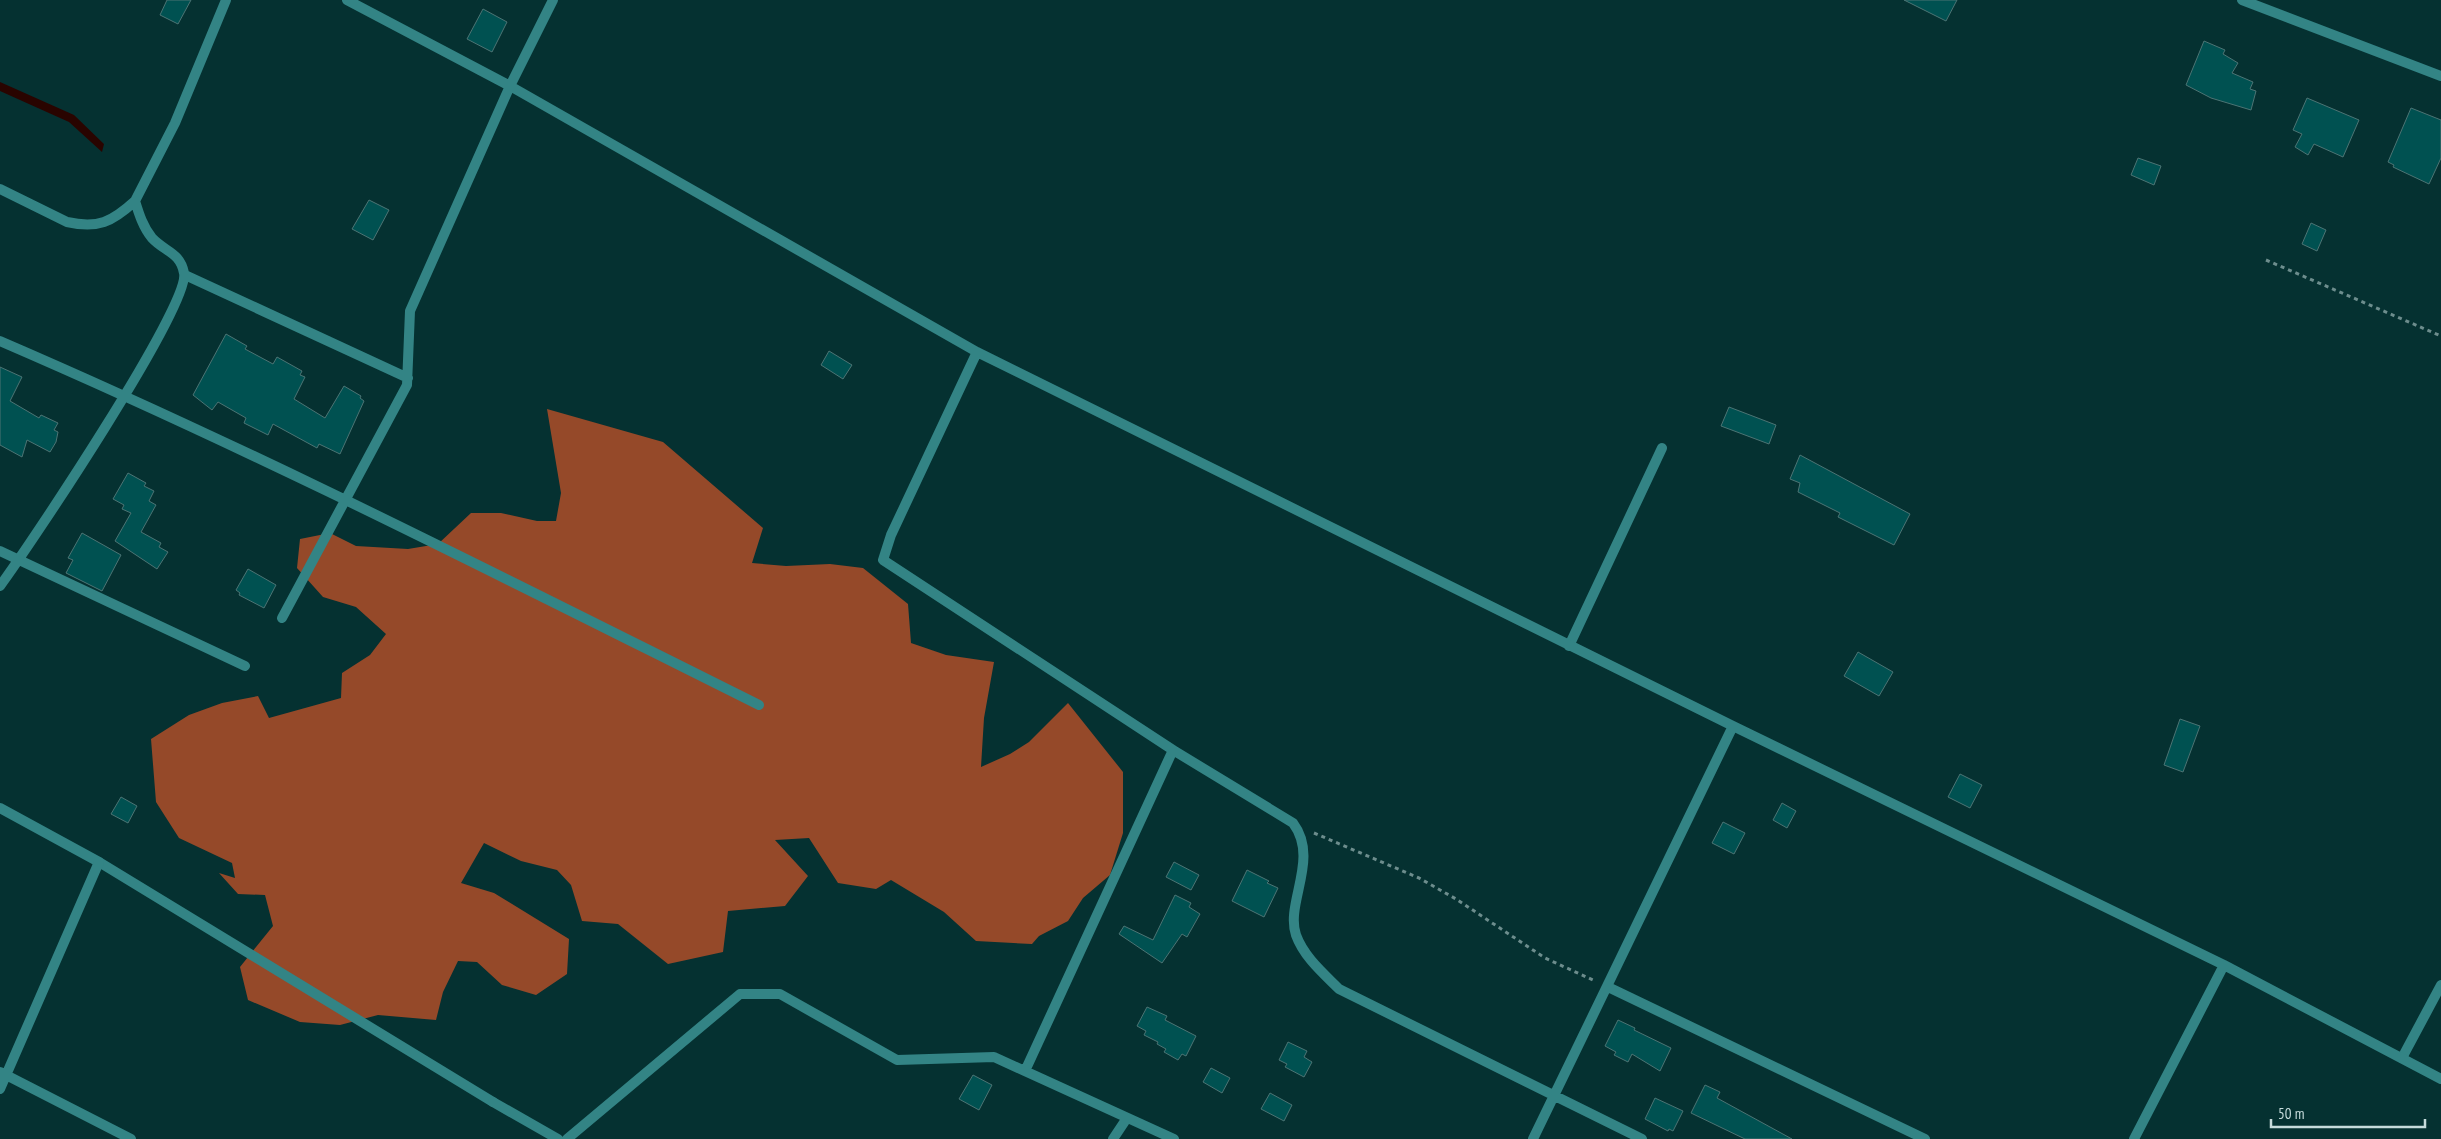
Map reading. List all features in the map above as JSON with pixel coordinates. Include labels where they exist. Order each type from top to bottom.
[{"type":"street","points":[[0,188],[67,222],[78,225],[106,222],[118,217],[135,201],[175,123],[226,0]]},
{"type":"street","points":[[348,0],[510,86],[976,352],[1570,646],[2224,965],[2441,1079]]},
{"type":"street","points":[[282,618],[407,385],[410,311],[510,86],[553,0]]},
{"type":"street","points":[[2242,0],[2441,76]]},
{"type":"street","points":[[0,586],[19,560],[126,395],[180,296],[185,275],[179,259],[153,239],[141,222],[135,201]]},
{"type":"street","points":[[185,275],[408,378]]},
{"type":"street","points":[[0,341],[126,395],[346,500],[759,705]]},
{"type":"street","points":[[976,352],[891,535],[883,560],[1173,750],[1293,822],[1299,830],[1304,851],[1295,918],[1296,934],[1313,962],[1339,989],[1642,1139]]},
{"type":"street","points":[[1570,646],[1662,448]]},
{"type":"street","points":[[0,551],[245,666]]},
{"type":"street","points":[[1533,1139],[1734,726]]},
{"type":"street","points":[[1025,1071],[1173,750]]},
{"type":"street","points":[[0,808],[99,862],[493,1102],[558,1139]]},
{"type":"street","points":[[0,1089],[3,1074],[99,862]]},
{"type":"street","points":[[2134,1139],[2224,965]]},
{"type":"street","points":[[2402,1058],[2441,985]]},
{"type":"street","points":[[1608,988],[1925,1139]]},
{"type":"street","points":[[567,1139],[740,994],[780,994],[897,1060],[994,1057],[1174,1139]]},
{"type":"street","points":[[3,1074],[131,1139]]},
{"type":"street","points":[[1113,1139],[1127,1118]]},
{"type":"path","points":[[2266,260],[2441,336]]},
{"type":"path","points":[[1299,830],[1313,833],[1419,878],[1456,899],[1545,958],[1608,988]]},
{"type":"shaded area","points":[[0,82],[74,115],[104,144],[102,152],[69,122],[0,91]]},
{"type":"shaded area","points":[[547,409],[663,442],[763,528],[752,563],[786,566],[830,564],[863,568],[908,604],[911,643],[946,655],[994,662],[984,718],[981,767],[1010,754],[1029,742],[1068,703],[1123,772],[1123,833],[1110,875],[1083,898],[1068,921],[1039,936],[1032,944],[976,941],[944,912],[891,880],[876,889],[838,883],[809,838],[775,840],[808,876],[785,906],[728,911],[723,952],[668,964],[618,924],[582,921],[571,885],[557,870],[521,861],[484,843],[461,883],[494,893],[569,939],[567,974],[536,995],[502,985],[477,962],[458,961],[443,992],[436,1020],[378,1015],[340,1025],[300,1022],[248,1000],[240,967],[273,926],[265,895],[238,894],[219,873],[235,878],[232,863],[179,838],[156,802],[151,739],[189,715],[222,703],[258,696],[269,718],[341,698],[342,673],[370,655],[386,634],[356,607],[323,597],[297,568],[300,539],[330,533],[356,546],[408,549],[438,544],[471,513],[501,513],[537,521],[556,521],[561,493]]},
{"type":"building","points":[[167,0],[191,0],[178,24],[160,15]]},
{"type":"building","points":[[1904,0],[1957,0],[1946,21]]},
{"type":"building","points":[[483,9],[507,22],[492,52],[467,39]]},
{"type":"building","points":[[2204,41],[2225,50],[2223,54],[2238,63],[2232,73],[2253,82],[2250,89],[2256,91],[2251,110],[2211,98],[2186,85]]},
{"type":"building","points":[[2307,98],[2359,120],[2343,157],[2314,144],[2308,155],[2295,147],[2302,134],[2293,130]]},
{"type":"building","points":[[2411,108],[2441,120],[2441,158],[2429,184],[2393,167],[2394,165],[2388,162]]},
{"type":"building","points":[[2138,158],[2161,166],[2154,185],[2131,175]]},
{"type":"building","points":[[369,200],[389,210],[373,240],[352,229]]},
{"type":"building","points":[[2311,223],[2326,230],[2317,251],[2302,244]]},
{"type":"building","points":[[226,334],[247,346],[245,349],[273,364],[277,357],[302,371],[300,375],[305,377],[294,399],[325,418],[344,386],[361,396],[360,398],[364,401],[340,454],[319,444],[317,448],[273,424],[268,435],[244,423],[246,418],[218,402],[212,410],[193,395]]},
{"type":"building","points":[[829,351],[852,365],[843,379],[821,365]]},
{"type":"building","points":[[0,367],[22,377],[10,401],[39,418],[41,415],[58,423],[54,430],[58,432],[56,442],[50,452],[27,440],[22,457],[0,445]]},
{"type":"building","points":[[1729,407],[1776,425],[1769,444],[1721,426]]},
{"type":"building","points":[[1800,455],[1910,514],[1894,545],[1838,517],[1840,513],[1798,492],[1800,483],[1790,479]]},
{"type":"building","points":[[128,473],[146,483],[144,486],[154,491],[149,501],[156,505],[141,532],[161,543],[159,547],[168,552],[157,569],[115,541],[131,513],[122,509],[124,505],[113,499]]},
{"type":"building","points":[[82,533],[121,555],[102,591],[66,573],[73,560],[68,558]]},
{"type":"building","points":[[248,569],[276,585],[264,608],[239,595],[240,593],[236,590]]},
{"type":"building","points":[[1858,652],[1893,672],[1879,696],[1844,676]]},
{"type":"building","points":[[2180,719],[2200,726],[2183,772],[2164,765]]},
{"type":"building","points":[[1960,774],[1982,785],[1970,808],[1948,797]]},
{"type":"building","points":[[121,797],[137,806],[128,823],[111,814]]},
{"type":"building","points":[[1782,803],[1796,811],[1787,828],[1773,820]]},
{"type":"building","points":[[1723,822],[1745,833],[1734,854],[1712,843]]},
{"type":"building","points":[[1174,862],[1199,875],[1191,890],[1166,877]]},
{"type":"building","points":[[1247,870],[1269,881],[1267,883],[1278,888],[1264,917],[1232,901]]},
{"type":"building","points":[[1175,895],[1191,903],[1189,907],[1200,914],[1187,937],[1182,934],[1162,963],[1119,934],[1124,926],[1153,940]]},
{"type":"building","points":[[1147,1007],[1167,1016],[1165,1020],[1196,1036],[1186,1056],[1182,1054],[1178,1060],[1164,1052],[1166,1049],[1157,1044],[1158,1042],[1144,1035],[1146,1031],[1137,1026]]},
{"type":"building","points":[[1618,1020],[1671,1048],[1660,1071],[1632,1054],[1628,1062],[1614,1055],[1616,1052],[1605,1046]]},
{"type":"building","points":[[1288,1042],[1307,1051],[1304,1057],[1312,1062],[1304,1077],[1285,1067],[1287,1064],[1279,1060]]},
{"type":"building","points":[[1211,1068],[1230,1078],[1222,1093],[1203,1082]]},
{"type":"building","points":[[973,1075],[992,1085],[979,1110],[959,1099]]},
{"type":"building","points":[[1705,1085],[1720,1092],[1717,1098],[1792,1139],[1745,1139],[1691,1113]]},
{"type":"building","points":[[1270,1093],[1292,1105],[1284,1121],[1261,1109]]},
{"type":"building","points":[[1655,1098],[1683,1111],[1673,1131],[1669,1129],[1668,1131],[1645,1119]]}]
